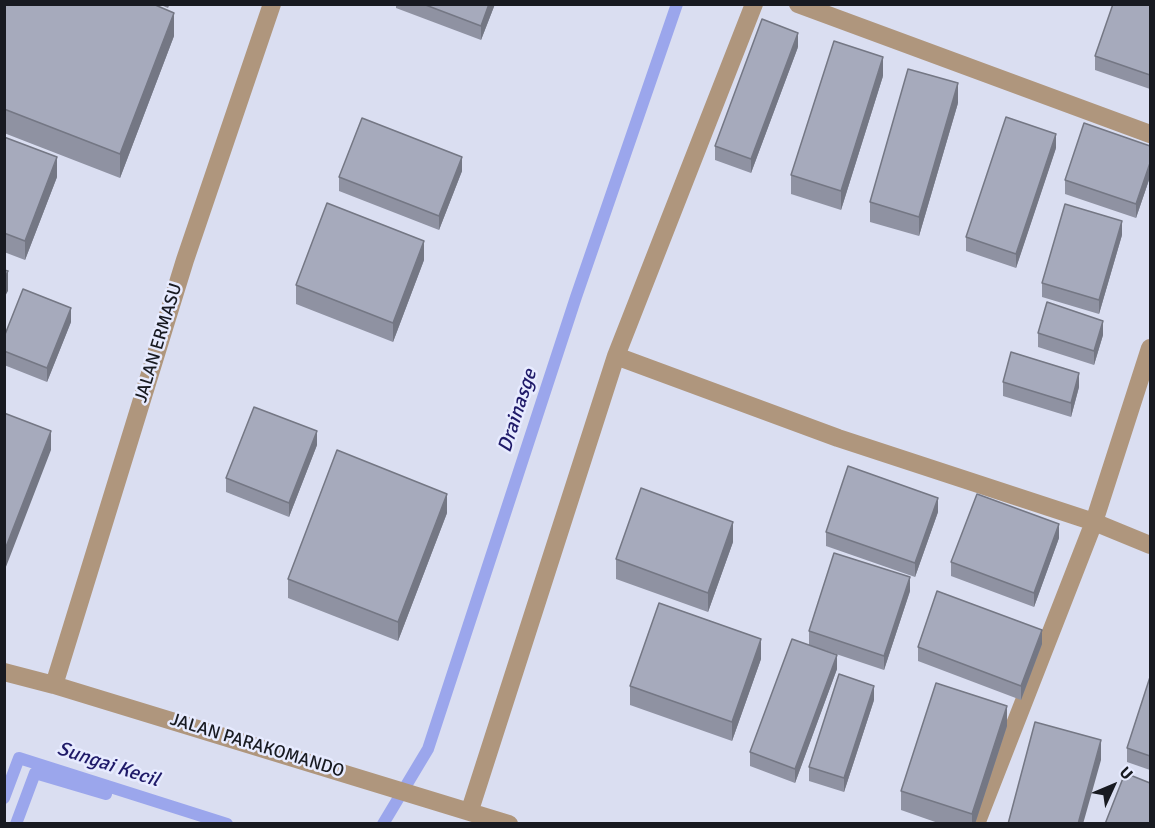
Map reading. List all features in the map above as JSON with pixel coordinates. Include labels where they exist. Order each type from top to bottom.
[{"type":"street","name":"JALAN ERMASU","points":[[54,685],[185,260],[272,4]]},
{"type":"street","points":[[470,810],[616,356],[754,4]]},
{"type":"street","points":[[798,4],[1150,134]]},
{"type":"street","points":[[976,824],[1094,522],[1150,348]]},
{"type":"street","points":[[616,356],[838,438],[1094,522],[1150,545]]},
{"type":"street","name":"JALAN PARAKOMANDO","points":[[4,672],[54,685],[510,824]]},
{"type":"building","points":[[4,4],[153,4],[174,13],[120,154],[4,109]]},
{"type":"building","points":[[423,4],[489,4],[481,26]]},
{"type":"building","points":[[1113,4],[1150,4],[1150,75],[1095,56]]},
{"type":"building","points":[[762,19],[798,33],[751,159],[715,146]]},
{"type":"building","points":[[834,41],[883,57],[841,191],[791,175]]},
{"type":"building","points":[[908,69],[958,83],[919,217],[870,202]]},
{"type":"building","points":[[1006,117],[1056,134],[1016,254],[966,237]]},
{"type":"building","points":[[362,118],[462,157],[439,216],[339,177]]},
{"type":"building","points":[[1084,123],[1150,146],[1150,163],[1136,204],[1065,180]]},
{"type":"building","points":[[4,137],[57,157],[25,241],[4,233]]},
{"type":"building","points":[[327,203],[424,241],[393,323],[296,285]]},
{"type":"building","points":[[1065,204],[1122,221],[1099,300],[1042,283]]},
{"type":"building","points":[[23,289],[71,308],[47,368],[4,351],[4,337]]},
{"type":"building","points":[[1047,302],[1103,321],[1094,351],[1038,333]]},
{"type":"building","points":[[1011,352],[1079,373],[1071,403],[1003,382]]},
{"type":"building","points":[[254,407],[317,431],[289,503],[226,478]]},
{"type":"building","points":[[4,413],[51,431],[4,552]]},
{"type":"building","points":[[337,450],[447,494],[398,622],[288,579]]},
{"type":"building","points":[[848,466],[938,498],[915,563],[826,532]]},
{"type":"building","points":[[641,488],[733,522],[708,593],[616,559]]},
{"type":"building","points":[[977,494],[1059,524],[1034,593],[951,562]]},
{"type":"building","points":[[834,553],[910,577],[884,656],[809,631]]},
{"type":"building","points":[[937,591],[1042,630],[1021,686],[918,647]]},
{"type":"building","points":[[659,603],[761,639],[732,722],[630,686]]},
{"type":"building","points":[[792,639],[837,655],[795,769],[750,752]]},
{"type":"building","points":[[839,674],[874,686],[844,778],[809,767]]},
{"type":"building","points":[[1150,677],[1150,756],[1127,748]]},
{"type":"building","points":[[936,683],[1007,706],[972,814],[901,791]]},
{"type":"building","points":[[1035,722],[1101,740],[1078,824],[1008,824]]},
{"type":"building","points":[[1125,773],[1150,783],[1150,824],[1105,824]]},
{"type":"waterway","name":"Drainasge","points":[[383,824],[428,749],[576,297],[677,4]]},
{"type":"waterway","name":"Sungai Kecil","points":[[4,798],[19,758],[227,824]]},
{"type":"waterway","name":"Drainasge","points":[[16,824],[35,773],[106,794]]}]
